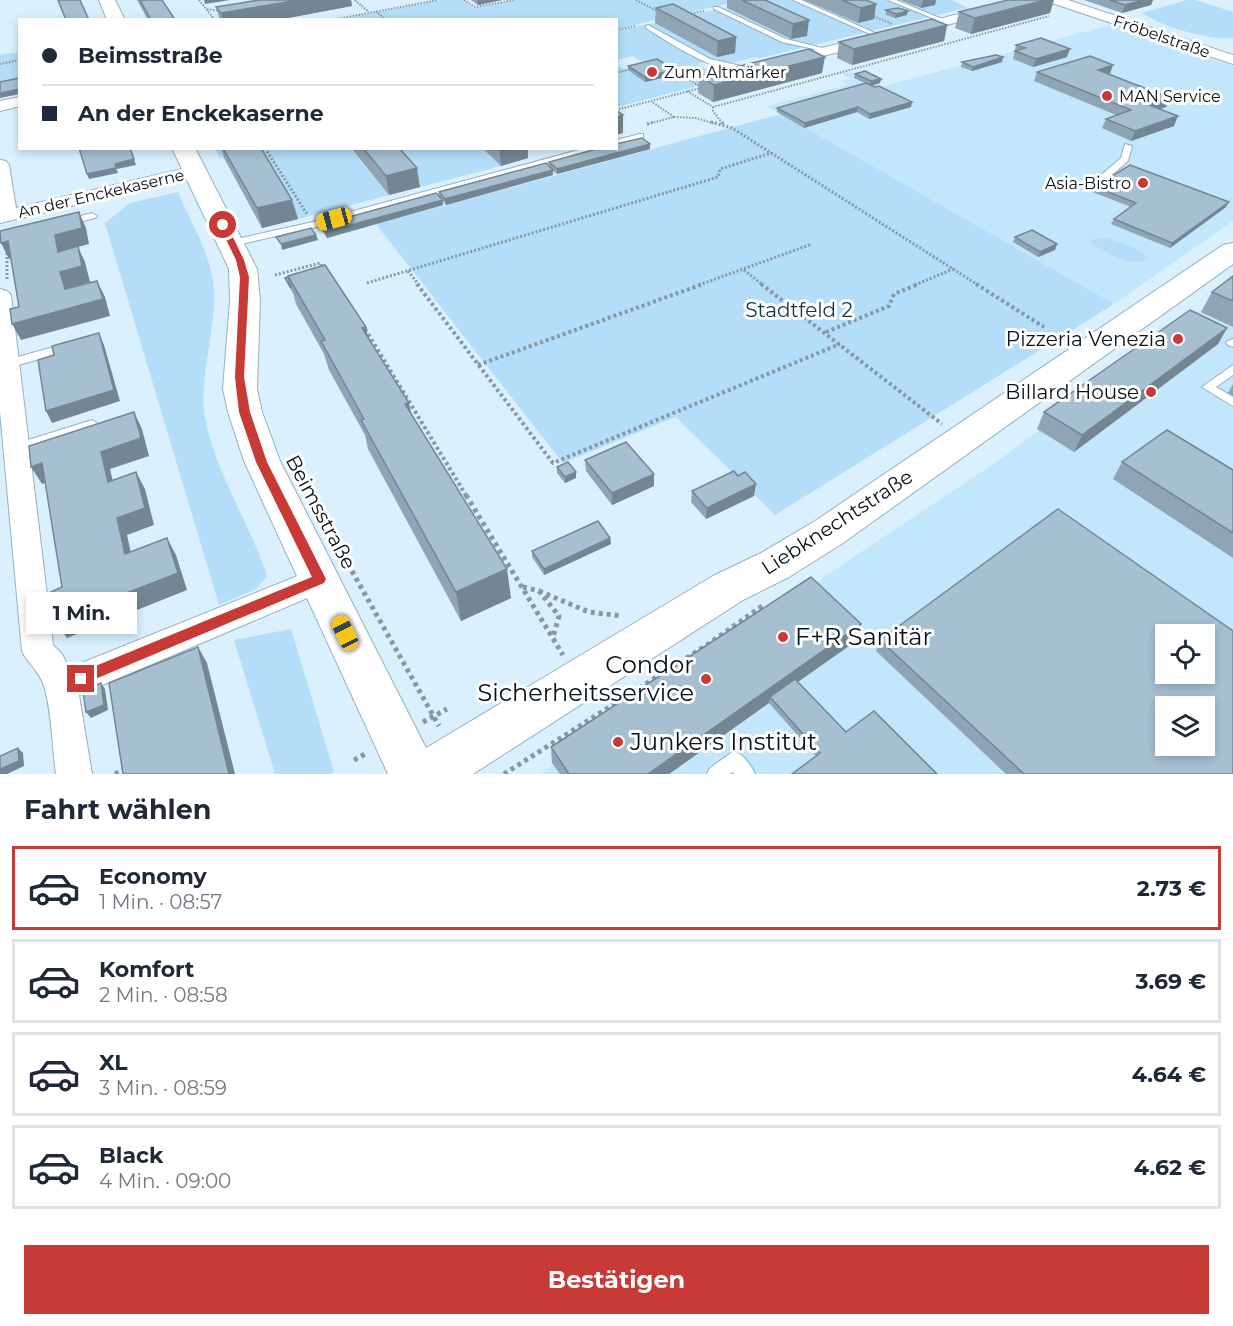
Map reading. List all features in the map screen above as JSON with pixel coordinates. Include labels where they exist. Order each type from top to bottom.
[{"type":"street","points":[[107,0],[115,18]]},
{"type":"street","points":[[966,0],[992,10]]},
{"type":"street","points":[[762,67],[1030,0]]},
{"type":"street","name":"Fröbelstraße","points":[[1056,0],[1233,60]]},
{"type":"street","points":[[0,106],[18,102]]},
{"type":"street","name":"Beimsstraße","points":[[189,160],[232,243],[244,277],[240,377],[244,412],[262,462],[334,572],[413,774]]},
{"type":"street","name":"An der Enckekaserne","points":[[0,165],[4,216],[189,160]]},
{"type":"street","name":"Liebknechtstraße","points":[[429,774],[719,594],[775,565],[829,532],[1233,251]]},
{"type":"street","points":[[0,295],[38,651],[51,664],[62,687],[74,774]]},
{"type":"street","points":[[62,687],[334,572]]},
{"type":"lane","points":[[796,0],[881,37]]},
{"type":"lane","points":[[891,0],[944,21]]},
{"type":"lane","points":[[716,8],[784,41],[828,51]]},
{"type":"lane","points":[[648,27],[715,64],[731,69],[762,67]]},
{"type":"lane","points":[[618,142],[640,136]]},
{"type":"lane","points":[[1096,183],[1125,159],[1128,146]]},
{"type":"lane","points":[[232,243],[314,225],[590,150]]},
{"type":"lane","points":[[57,225],[92,216]]},
{"type":"lane","points":[[8,364],[80,344]]},
{"type":"lane","points":[[1233,369],[1208,387],[1233,402]]},
{"type":"lane","points":[[17,448],[92,424]]},
{"type":"lane","points":[[716,774],[735,760],[746,774]]},
{"type":"path","points":[[199,0],[213,18]]},
{"type":"path","points":[[355,0],[369,12]]},
{"type":"path","points":[[341,18],[438,0]]},
{"type":"path","points":[[464,0],[475,8],[514,0]]},
{"type":"path","points":[[636,0],[662,14]]},
{"type":"path","points":[[207,9],[226,12]]},
{"type":"path","points":[[376,11],[384,18]]},
{"type":"path","points":[[866,13],[908,31]]},
{"type":"path","points":[[713,107],[1049,16]]},
{"type":"path","points":[[0,64],[18,60]]},
{"type":"path","points":[[12,62],[18,66]]},
{"type":"path","points":[[618,109],[702,87],[669,67]]},
{"type":"path","points":[[618,73],[639,68]]},
{"type":"path","points":[[687,91],[713,107],[713,111],[724,125]]},
{"type":"path","points":[[650,101],[674,117]]},
{"type":"path","points":[[643,125],[674,117],[696,118],[724,125],[1044,327]]},
{"type":"path","points":[[267,150],[308,215]]},
{"type":"path","points":[[367,283],[718,177],[720,169],[771,153]]},
{"type":"path","points":[[478,365],[812,244]]},
{"type":"path","points":[[0,287],[7,281],[7,250]]},
{"type":"path","points":[[275,275],[320,263],[326,273]]},
{"type":"path","points":[[744,269],[924,410]]},
{"type":"path","points":[[826,333],[889,306],[894,294],[954,269]]},
{"type":"path","points":[[408,271],[553,463],[840,344]]},
{"type":"path","points":[[360,321],[380,350],[381,356],[424,425],[428,436],[565,658]]},
{"type":"path","name":"Beimsstraße","points":[[334,572],[439,726]]},
{"type":"path","points":[[522,587],[539,591],[562,603],[591,613],[624,616]]},
{"type":"path","points":[[539,591],[559,616],[552,637]]},
{"type":"path","points":[[427,720],[447,709]]},
{"type":"path","points":[[115,774],[131,766]]},
{"type":"shaded area","points":[[1110,25],[1233,66],[1233,221],[1114,304],[766,106],[847,85],[841,81],[851,79],[842,74],[847,72],[880,83],[866,88],[870,90]]},
{"type":"shaded area","points":[[1233,285],[1233,774],[541,774],[855,556],[995,463]]},
{"type":"green space","points":[[441,0],[462,0],[474,8],[517,0],[744,0],[618,29],[618,18],[348,18]]},
{"type":"green space","points":[[760,0],[900,0],[921,8],[923,0],[952,0],[974,11],[962,9],[731,63],[712,60],[698,53],[690,53],[704,62],[697,64],[724,79],[618,107],[618,66],[624,69],[645,64],[633,56],[618,60],[618,31]],"holes":[[[728,9],[806,36],[791,39]]]},
{"type":"green space","points":[[1187,0],[1195,0],[1233,12],[1233,38],[1211,37],[1186,31],[1161,23],[1142,13]]},
{"type":"green space","points":[[18,52],[18,82],[0,85],[0,55]]},
{"type":"green space","name":"Stadtfeld 2","points":[[781,114],[1114,304],[775,515],[676,417],[563,463],[376,224]]},
{"type":"green space","points":[[216,150],[352,150],[389,195],[298,219],[256,151],[220,158]]},
{"type":"green space","points":[[387,150],[483,150],[501,166],[420,187]]},
{"type":"green space","points":[[178,192],[205,252],[214,290],[214,307],[205,373],[206,423],[218,462],[267,576],[256,589],[219,605],[105,223],[130,203]]},
{"type":"green space","points":[[1102,238],[1121,242],[1134,248],[1148,259],[1126,260],[1092,244],[1093,239]]},
{"type":"green space","points":[[291,629],[334,772],[331,774],[275,774],[234,640]]},
{"type":"building","points":[[58,0],[80,0],[88,18],[65,18]]},
{"type":"building","points":[[140,0],[162,0],[174,18],[150,18]]},
{"type":"building","points":[[259,0],[299,0],[221,13],[216,7]]},
{"type":"building","points":[[742,0],[765,0],[809,20],[793,24]]},
{"type":"building","points":[[842,0],[866,0],[876,4],[861,8]]},
{"type":"building","points":[[1008,0],[1046,0],[975,18],[959,12]]},
{"type":"building","points":[[1110,0],[1143,0],[1125,5]]},
{"type":"building","points":[[673,4],[736,37],[718,41],[656,8]]},
{"type":"building","points":[[898,8],[908,11],[896,14],[886,10]]},
{"type":"building","points":[[932,19],[947,25],[854,49],[839,42]]},
{"type":"building","points":[[1041,38],[1070,49],[1036,59],[1015,51],[1025,48],[1016,45]]},
{"type":"building","points":[[809,49],[825,57],[714,85],[699,76]]},
{"type":"building","points":[[996,55],[1003,57],[973,67],[962,62]]},
{"type":"building","points":[[1090,56],[1113,65],[1098,70],[1170,98],[1149,105],[1178,116],[1135,131],[1106,119],[1131,110],[1037,72]]},
{"type":"building","points":[[657,59],[674,70],[645,77],[628,66]]},
{"type":"building","points":[[865,71],[881,79],[871,81],[855,74]]},
{"type":"building","points":[[18,78],[18,89],[0,93],[0,82]]},
{"type":"building","points":[[866,83],[875,87],[879,86],[912,102],[870,114],[858,107],[805,123],[777,108]]},
{"type":"building","points":[[642,138],[650,144],[557,169],[549,162],[593,150],[618,150],[618,144]]},
{"type":"building","points":[[80,150],[131,150],[134,159],[115,164],[116,168],[87,174]]},
{"type":"building","points":[[224,150],[262,150],[292,200],[257,208]]},
{"type":"building","points":[[365,150],[401,150],[417,168],[386,176]]},
{"type":"building","points":[[546,163],[553,170],[445,199],[439,192]]},
{"type":"building","points":[[1130,165],[1229,202],[1172,243],[1114,219],[1136,203],[1083,182],[1094,176],[1104,181]]},
{"type":"building","points":[[436,193],[443,200],[325,232],[320,225]]},
{"type":"building","points":[[79,212],[82,228],[55,235],[58,252],[78,246],[82,266],[60,272],[65,289],[97,281],[103,299],[12,324],[10,309],[19,307],[8,241],[1,243],[0,231]]},
{"type":"building","points":[[311,228],[316,235],[281,244],[276,237]]},
{"type":"building","points":[[1032,230],[1057,244],[1040,252],[1015,237]]},
{"type":"building","points":[[325,265],[366,327],[362,328],[409,403],[405,404],[507,569],[456,592],[361,420],[364,419],[321,341],[325,340],[288,276]]},
{"type":"building","points":[[1233,276],[1233,301],[1212,292]]},
{"type":"building","points":[[1190,310],[1227,328],[1082,435],[1044,412]]},
{"type":"building","points":[[99,333],[114,390],[46,411],[38,360],[54,355],[52,346]]},
{"type":"building","points":[[134,412],[141,438],[101,452],[108,482],[136,472],[145,508],[117,518],[125,554],[167,538],[178,573],[55,621],[51,592],[62,587],[42,463],[31,467],[29,446]]},
{"type":"building","points":[[1167,430],[1233,470],[1233,533],[1122,462]]},
{"type":"building","points":[[626,442],[654,474],[612,493],[585,460]]},
{"type":"building","points":[[568,462],[576,472],[565,477],[557,467]]},
{"type":"building","points":[[734,471],[738,476],[745,472],[756,484],[707,508],[692,491]]},
{"type":"building","points":[[1058,509],[1233,631],[1233,774],[1024,774],[880,640]]},
{"type":"building","points":[[598,521],[610,538],[544,569],[532,551]]},
{"type":"building","points":[[811,577],[861,624],[648,774],[569,774],[551,747]]},
{"type":"building","points":[[198,647],[229,774],[123,774],[109,683]]},
{"type":"building","points":[[795,679],[846,732],[874,711],[937,774],[792,774],[820,753],[770,697]]},
{"type":"building","points":[[101,683],[104,705],[86,712],[83,691]]},
{"type":"building","points":[[18,748],[19,761],[0,769],[0,756]]},
{"type":"place","name":"Zum Altmärker","points":[[652,72]]},
{"type":"place","name":"MAN Service","points":[[1107,96]]},
{"type":"place","name":"Asia-Bistro","points":[[1143,183]]},
{"type":"place","name":"Pizzeria Venezia","points":[[1178,339]]},
{"type":"place","name":"Billard House","points":[[1151,392]]},
{"type":"place","name":"F+R Sanitär","points":[[783,637]]},
{"type":"place","name":"Condor Sicherheitsservice","points":[[706,679]]},
{"type":"place","name":"Junkers Institut","points":[[618,742]]},
{"type":"route","points":[[81,679],[320,579],[262,462],[244,412],[240,388],[245,300],[243,268],[223,225]]}]
